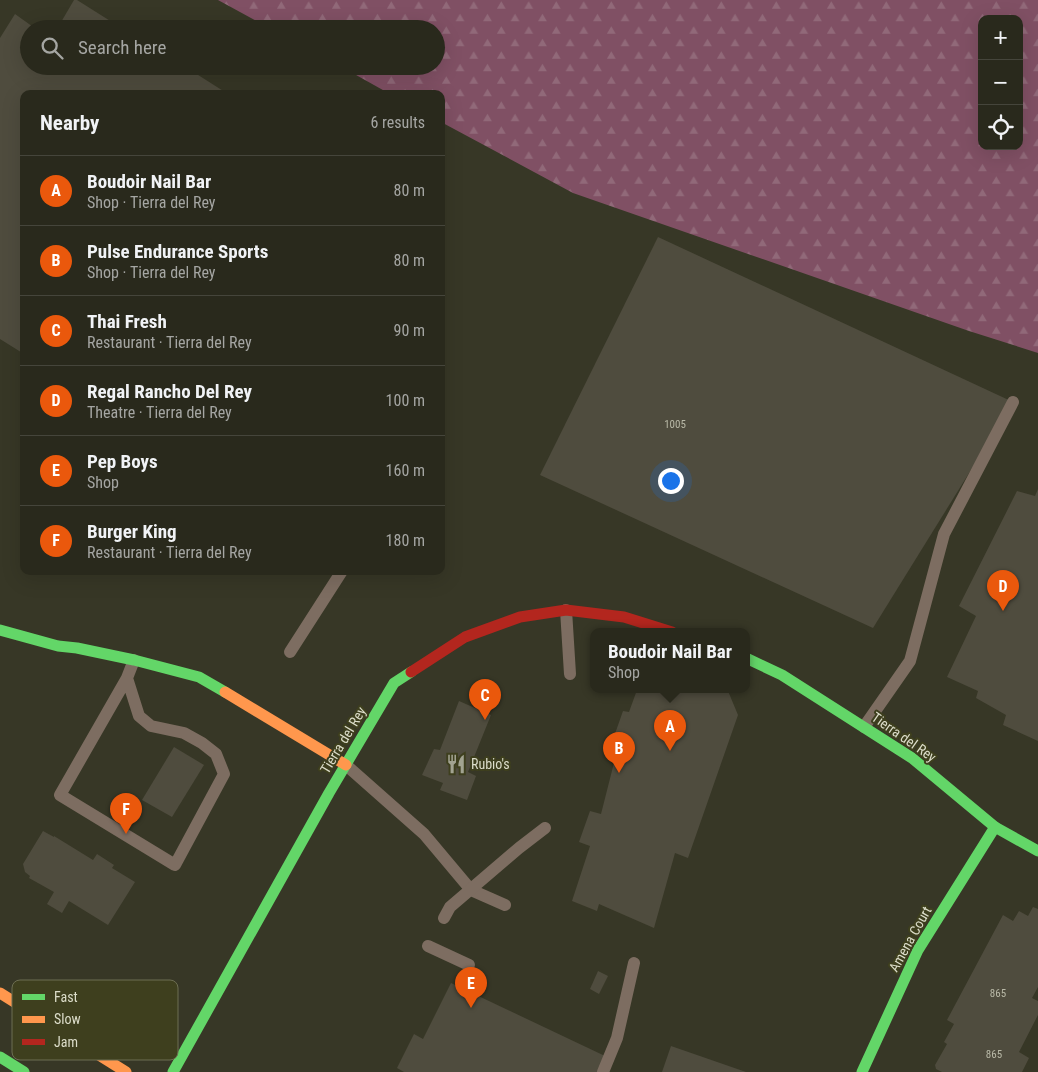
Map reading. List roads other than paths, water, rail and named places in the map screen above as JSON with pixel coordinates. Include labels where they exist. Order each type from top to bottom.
[{"type":"street","name":"Tierra del Rey","points":[[173,1072],[394,683],[465,637],[520,617],[566,610],[624,617],[659,628]]},
{"type":"street","points":[[0,630],[58,646],[134,660],[199,677],[346,765]]},
{"type":"street","name":"Tierra del Rey","points":[[750,660],[782,675],[912,758],[995,827],[1038,851]]},
{"type":"street","name":"Amena Court","points":[[862,1072],[918,950],[995,827]]},
{"type":"street","points":[[0,993],[12,1001]]},
{"type":"street","points":[[0,1057],[24,1072]]},
{"type":"street","points":[[107,1060],[126,1072]]},
{"type":"lane","points":[[864,727],[910,661],[944,534],[1012,402]]},
{"type":"lane","points":[[290,652],[339,575]]},
{"type":"lane","points":[[566,610],[570,674]]},
{"type":"lane","points":[[127,678],[138,716],[151,726],[184,733],[202,743],[216,754],[224,774],[175,864],[60,795],[127,678],[134,660]]},
{"type":"lane","points":[[346,765],[424,834],[471,890],[505,905]]},
{"type":"lane","points":[[444,918],[450,907],[519,848],[546,828]]},
{"type":"lane","points":[[428,946],[469,965]]},
{"type":"lane","points":[[603,1072],[617,1038],[634,963]]},
{"type":"place","name":"Regal Rancho Del Rey","points":[[1003,611]]},
{"type":"place","name":"Thai Fresh","points":[[485,720]]},
{"type":"place","name":"Boudoir Nail Bar","points":[[670,751]]},
{"type":"place","name":"Rubio's","points":[[456,764]]},
{"type":"place","name":"Pulse Endurance Sports","points":[[619,773]]},
{"type":"place","name":"Burger King","points":[[126,834]]},
{"type":"place","name":"Pep Boys","points":[[471,1008]]}]
